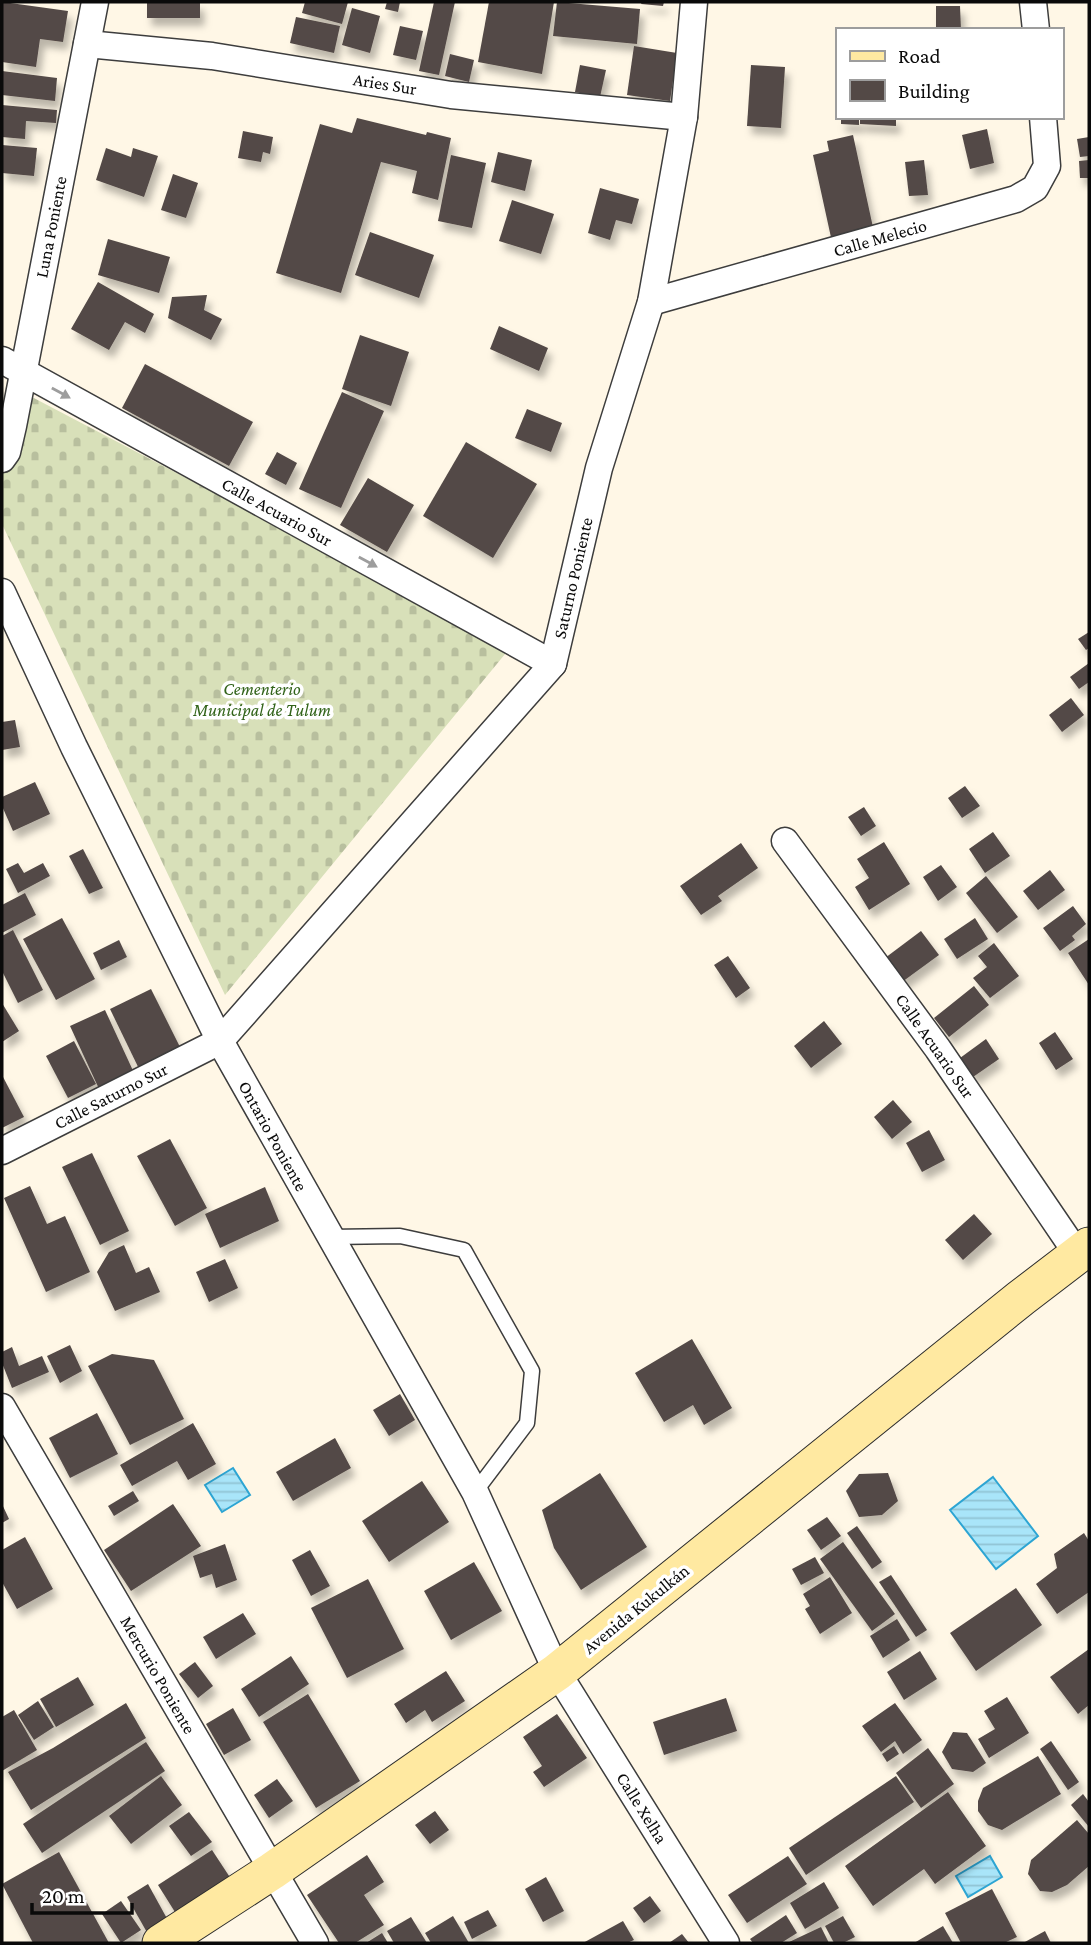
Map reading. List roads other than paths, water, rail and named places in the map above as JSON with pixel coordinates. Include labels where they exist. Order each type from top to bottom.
[{"type":"street","name":"Luna Poniente","points":[[4,456],[12,365],[95,2]]},
{"type":"street","name":"Saturno Poniente","points":[[220,1041],[553,664],[599,468],[651,302],[684,117],[694,2]]},
{"type":"street","points":[[1033,2],[1036,28]]},
{"type":"street","name":"Aries Sur","points":[[87,44],[212,56],[451,95],[684,117]]},
{"type":"street","name":"Calle Melecio","points":[[651,302],[1016,200],[1035,188],[1047,166],[1043,119]]},
{"type":"street","name":"Calle Acuario Sur","points":[[12,365],[553,664]]},
{"type":"street","name":"Ontario Poniente","points":[[2,592],[74,747],[220,1041],[475,1492],[557,1672]]},
{"type":"street","name":"Calle Acuario Sur","points":[[785,841],[1084,1250]]},
{"type":"street","name":"Calle Saturno Sur","points":[[2,1151],[220,1041]]},
{"type":"street","name":"Avenida Kukulkán","points":[[161,1943],[272,1871],[557,1672],[1084,1250]]},
{"type":"street","name":"Mercurio Poniente","points":[[2,1407],[315,1943]]},
{"type":"street","name":"Calle Xelha","points":[[557,1672],[726,1943]]},
{"type":"lane","points":[[330,1237],[400,1236],[464,1251],[532,1371],[527,1423],[475,1492]]},
{"type":"water","points":[[233,1468],[250,1495],[222,1512],[205,1485]]},
{"type":"water","points":[[993,1477],[1038,1536],[996,1569],[950,1510]]},
{"type":"water","points":[[990,1856],[1002,1877],[968,1897],[956,1876]]},
{"type":"park label","name":"Cementerio Municipal de Tulum","points":[[262,699]]}]
